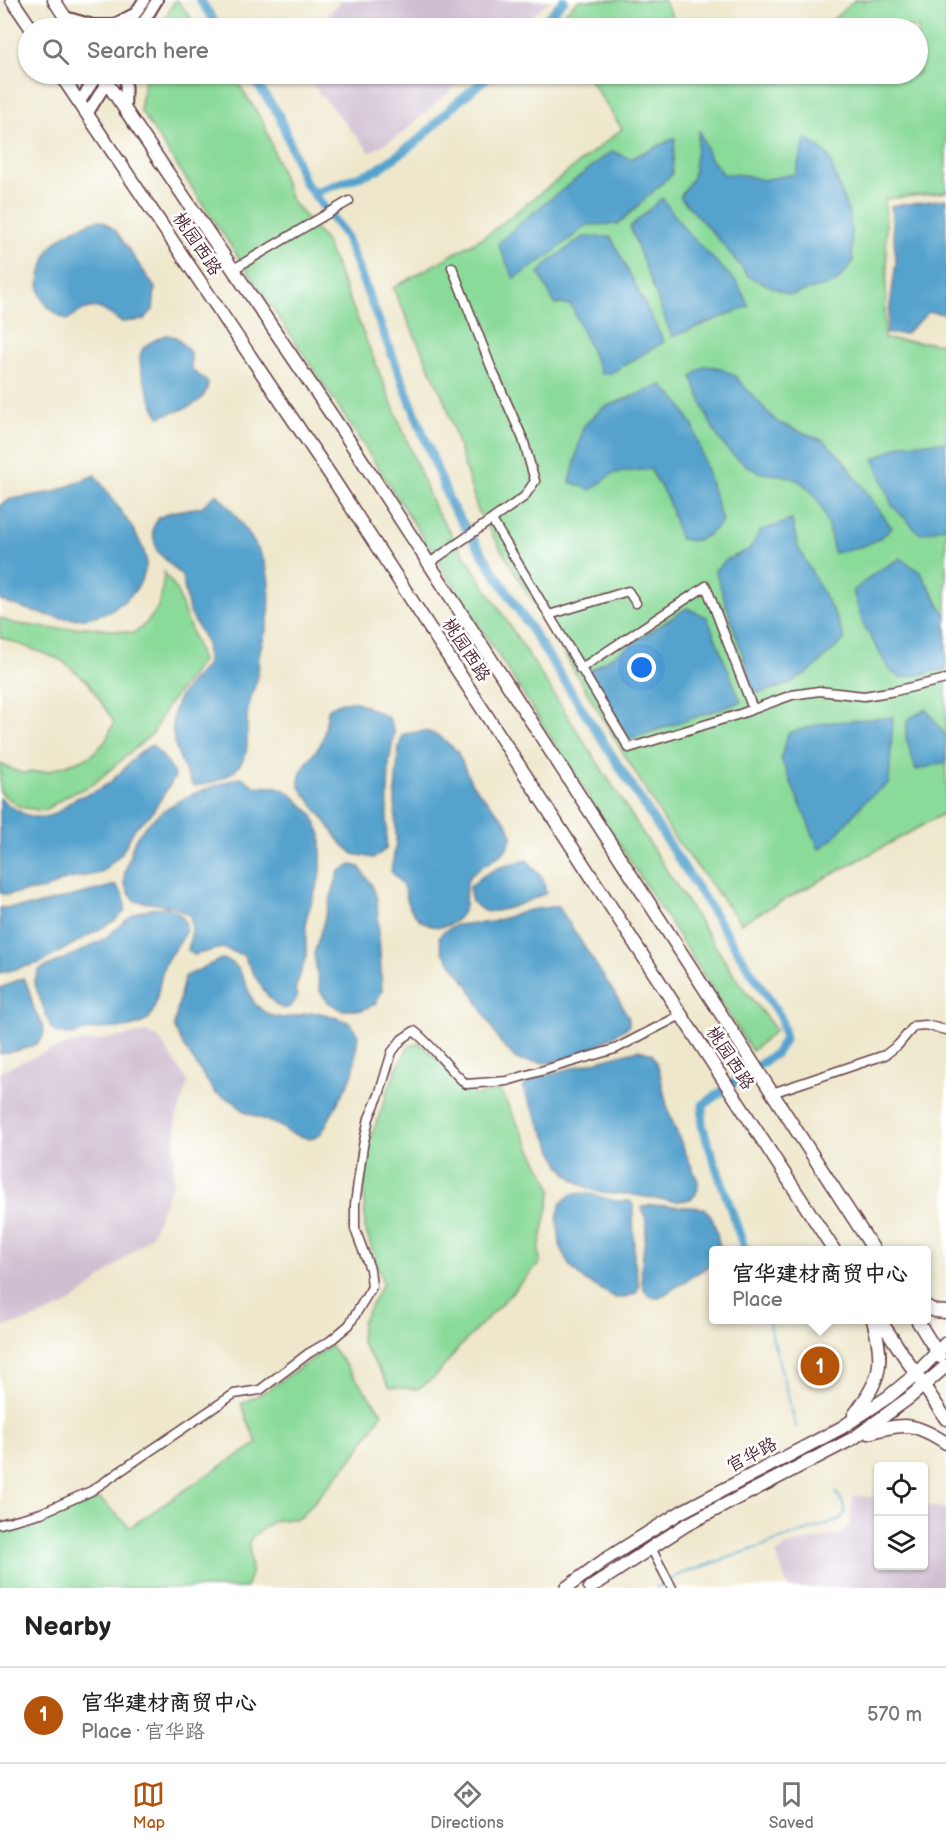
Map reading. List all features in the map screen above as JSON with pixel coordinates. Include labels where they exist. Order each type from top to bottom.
[{"type":"main road","points":[[12,0],[24,18]]},
{"type":"main road","points":[[54,0],[65,17]]},
{"type":"main road","name":"桃园西路","points":[[67,84],[329,473],[831,1246]]},
{"type":"main road","name":"桃园西路","points":[[109,84],[357,454],[871,1246]]},
{"type":"main road","points":[[931,1308],[935,1311],[946,1311]]},
{"type":"main road","points":[[849,1423],[873,1390],[880,1363],[880,1344],[874,1324]]},
{"type":"main road","points":[[883,1324],[946,1419]]},
{"type":"main road","points":[[919,1324],[946,1366]]},
{"type":"main road","name":"官华路","points":[[566,1588],[603,1561],[681,1512],[849,1423],[916,1374],[946,1343]]},
{"type":"main road","name":"官华路","points":[[590,1588],[702,1516],[854,1438],[924,1386],[946,1366]]},
{"type":"main road","points":[[854,1438],[881,1429],[909,1424],[931,1432],[946,1443]]},
{"type":"street","points":[[133,18],[144,0]]},
{"type":"street","points":[[146,18],[157,0]]},
{"type":"street","points":[[126,18],[136,13]]},
{"type":"street","points":[[79,103],[97,84]]},
{"type":"street","points":[[87,114],[100,84]]},
{"type":"street","points":[[125,111],[126,84]]},
{"type":"street","points":[[232,270],[349,201]]},
{"type":"street","points":[[428,564],[524,497],[535,481],[523,439],[491,367],[452,267]]},
{"type":"street","points":[[492,520],[629,748],[792,695],[819,691],[864,696],[946,679]]},
{"type":"street","points":[[580,669],[706,586],[753,709]]},
{"type":"street","points":[[549,615],[628,591],[636,603]]},
{"type":"street","points":[[0,1524],[41,1513],[91,1491],[234,1395],[260,1390],[349,1325],[372,1287],[370,1269],[355,1229],[355,1204],[363,1146],[369,1118],[379,1095],[392,1052],[402,1039],[414,1031],[425,1039],[466,1084],[507,1081],[615,1049],[681,1015]]},
{"type":"street","points":[[768,1088],[885,1056],[898,1046],[914,1026],[925,1025],[946,1030]]},
{"type":"street","points":[[651,1548],[672,1588]]},
{"type":"shaded area","points":[[343,0],[550,0],[529,18],[324,18]]},
{"type":"shaded area","points":[[312,84],[458,84],[403,133],[370,152]]},
{"type":"shaded area","points":[[146,1032],[158,1037],[188,1082],[176,1120],[173,1181],[151,1236],[80,1296],[62,1307],[33,1319],[0,1328],[0,1071],[53,1049],[80,1042]]},
{"type":"shaded area","points":[[853,1496],[874,1497],[874,1570],[928,1570],[928,1505],[946,1510],[946,1588],[788,1588],[776,1554],[787,1546],[841,1534],[850,1524]]},
{"type":"green space","points":[[177,0],[191,18],[165,18]]},
{"type":"green space","points":[[579,0],[664,0],[673,18],[558,18]]},
{"type":"green space","points":[[855,0],[946,0],[946,192],[885,199],[887,268],[884,339],[946,344],[946,812],[741,923],[674,837],[478,511],[446,404],[393,288],[487,235],[622,129],[593,84],[928,84],[928,18],[834,18]]},
{"type":"green space","points":[[144,84],[239,84],[263,121],[291,200],[326,242],[435,509],[737,980],[776,1030],[752,1051],[348,421],[140,110]]},
{"type":"green space","points":[[164,572],[176,589],[202,661],[166,708],[153,733],[92,785],[70,794],[43,811],[20,807],[0,792],[0,764],[21,773],[49,771],[89,757],[105,742],[114,722],[88,682],[61,660],[0,637],[0,618],[12,623],[54,629],[88,627],[134,633],[149,620],[158,607]]},
{"type":"green space","points":[[420,1043],[475,1096],[500,1090],[552,1189],[539,1249],[540,1263],[457,1350],[437,1375],[418,1389],[390,1387],[361,1342],[362,1322],[383,1283],[365,1228],[364,1186],[369,1143],[395,1072],[409,1046]]},
{"type":"green space","points":[[331,1346],[382,1413],[356,1454],[300,1518],[274,1521],[253,1536],[249,1543],[251,1574],[246,1588],[0,1588],[0,1532],[100,1499],[130,1527],[257,1444],[241,1404],[266,1391]]},
{"type":"water","points":[[699,130],[710,158],[723,174],[745,175],[762,180],[795,174],[806,138],[828,155],[850,217],[853,262],[836,283],[790,295],[749,277],[680,197],[693,177]]},
{"type":"water","points":[[675,138],[672,174],[618,224],[587,225],[550,255],[514,279],[498,244],[521,222],[612,151],[630,159]]},
{"type":"water","points":[[662,198],[686,231],[738,284],[749,306],[672,337],[630,227]]},
{"type":"water","points":[[946,199],[946,314],[929,312],[905,334],[886,334],[896,263],[891,206]]},
{"type":"water","points":[[98,220],[116,231],[155,288],[153,310],[143,320],[121,322],[94,307],[83,310],[67,320],[46,305],[42,299],[40,276],[50,249],[78,227]]},
{"type":"water","points":[[583,237],[611,237],[664,342],[611,373],[601,374],[571,305],[555,304],[539,273],[551,260]]},
{"type":"water","points":[[166,335],[176,337],[191,353],[191,369],[208,382],[207,390],[197,402],[182,410],[159,417],[145,384],[140,356],[146,345]]},
{"type":"water","points":[[704,366],[716,367],[734,375],[777,422],[824,441],[842,458],[892,528],[880,538],[866,545],[834,553],[821,506],[807,487],[786,476],[765,474],[754,470],[739,460],[722,443],[705,411],[692,377]]},
{"type":"water","points":[[662,385],[680,404],[694,428],[722,521],[704,538],[680,539],[668,500],[650,469],[614,473],[591,490],[570,482],[583,427],[602,408]]},
{"type":"water","points":[[946,442],[946,527],[920,534],[892,505],[874,459],[903,444]]},
{"type":"water","points":[[95,475],[133,529],[144,552],[145,571],[135,590],[114,608],[98,615],[82,618],[50,616],[0,600],[0,505],[11,499],[54,492]]},
{"type":"water","points":[[217,494],[243,526],[264,561],[268,578],[269,607],[259,654],[257,678],[248,710],[247,744],[244,757],[232,773],[213,782],[193,786],[174,742],[173,719],[180,696],[208,664],[206,642],[189,611],[182,576],[157,551],[152,530],[158,518],[171,512],[201,507]]},
{"type":"water","points":[[792,520],[798,547],[835,615],[845,639],[812,670],[787,685],[755,694],[715,570],[728,559],[750,549],[760,531]]},
{"type":"water","points":[[901,558],[921,573],[946,616],[946,669],[902,678],[890,671],[863,624],[853,591],[876,572]]},
{"type":"water","points":[[687,608],[707,617],[741,702],[630,739],[588,672]]},
{"type":"water","points":[[342,702],[357,702],[389,718],[394,732],[389,764],[386,849],[374,858],[353,854],[342,844],[299,786],[303,769],[322,741],[329,708]]},
{"type":"water","points":[[926,709],[946,736],[946,762],[916,770],[906,738],[907,720]]},
{"type":"water","points":[[893,717],[889,783],[866,800],[832,840],[819,849],[781,759],[788,733],[824,723]]},
{"type":"water","points":[[425,731],[439,736],[457,751],[472,784],[507,823],[512,836],[508,846],[498,857],[469,878],[464,910],[456,920],[442,927],[428,925],[415,915],[409,906],[404,887],[391,871],[396,843],[395,792],[399,747],[403,734]]},
{"type":"water","points":[[152,745],[168,763],[175,777],[151,814],[135,828],[121,854],[100,873],[65,880],[45,889],[7,895],[0,893],[0,798],[14,809],[30,816],[45,817],[54,814],[73,800],[109,783]]},
{"type":"water","points":[[242,777],[254,786],[277,787],[290,793],[312,814],[321,835],[321,873],[306,919],[306,956],[295,990],[297,997],[290,1007],[283,1008],[275,1004],[259,984],[243,955],[222,948],[194,955],[188,950],[192,930],[190,916],[172,906],[135,901],[125,886],[125,872],[132,848],[147,825],[184,798]]},
{"type":"water","points":[[527,860],[543,879],[546,893],[515,906],[490,912],[484,911],[472,902],[469,888],[483,876],[502,867]]},
{"type":"water","points":[[352,865],[359,867],[372,885],[377,899],[382,990],[376,1003],[363,1010],[341,1010],[328,1002],[320,991],[314,954],[339,871]]},
{"type":"water","points":[[116,885],[124,897],[125,911],[114,921],[40,963],[0,973],[0,908],[33,906]]},
{"type":"water","points":[[558,906],[622,1005],[629,1019],[629,1026],[592,1049],[565,1059],[550,1063],[521,1061],[515,1058],[500,1042],[468,985],[442,951],[439,938],[443,932],[456,925],[492,922],[529,910]]},
{"type":"water","points":[[166,907],[177,912],[185,921],[186,929],[164,967],[151,1016],[140,1024],[132,1026],[96,1029],[70,1035],[59,1034],[53,1030],[34,982],[39,970],[99,942],[137,913]]},
{"type":"water","points":[[221,959],[234,964],[239,970],[255,1004],[266,1013],[280,1018],[320,1013],[351,1023],[358,1036],[353,1074],[322,1132],[317,1137],[310,1139],[290,1133],[278,1125],[245,1112],[234,1102],[215,1093],[183,1045],[174,1026],[184,977]]},
{"type":"water","points":[[23,978],[43,1028],[43,1037],[27,1048],[0,1054],[0,988]]},
{"type":"water","points":[[638,1050],[652,1054],[656,1061],[669,1112],[698,1181],[698,1188],[692,1198],[669,1201],[626,1194],[606,1194],[579,1183],[560,1165],[523,1089],[526,1082],[532,1079]]},
{"type":"water","points":[[587,1193],[615,1201],[630,1201],[633,1205],[634,1258],[639,1286],[636,1293],[616,1298],[584,1280],[569,1265],[560,1245],[557,1217],[561,1203],[572,1194]]},
{"type":"water","points":[[652,1205],[704,1208],[713,1221],[720,1246],[709,1246],[709,1266],[659,1298],[650,1296],[644,1289],[642,1279],[646,1221],[642,1207]]},
{"type":"waterway","points":[[200,0],[212,18]]},
{"type":"waterway","points":[[547,18],[564,0]]},
{"type":"waterway","points":[[257,84],[279,115],[304,181],[345,235],[451,505],[781,1018],[785,1039],[776,1053],[703,1105],[702,1126],[744,1246]]},
{"type":"waterway","points":[[313,193],[377,170],[420,139],[479,84]]},
{"type":"waterway","points":[[769,1324],[796,1427]]},
{"type":"waterway","points":[[656,1588],[681,1574],[841,1519],[845,1513],[843,1503],[836,1492]]},
{"type":"place","name":"官华建材商贸中心","points":[[820,1366]]}]
